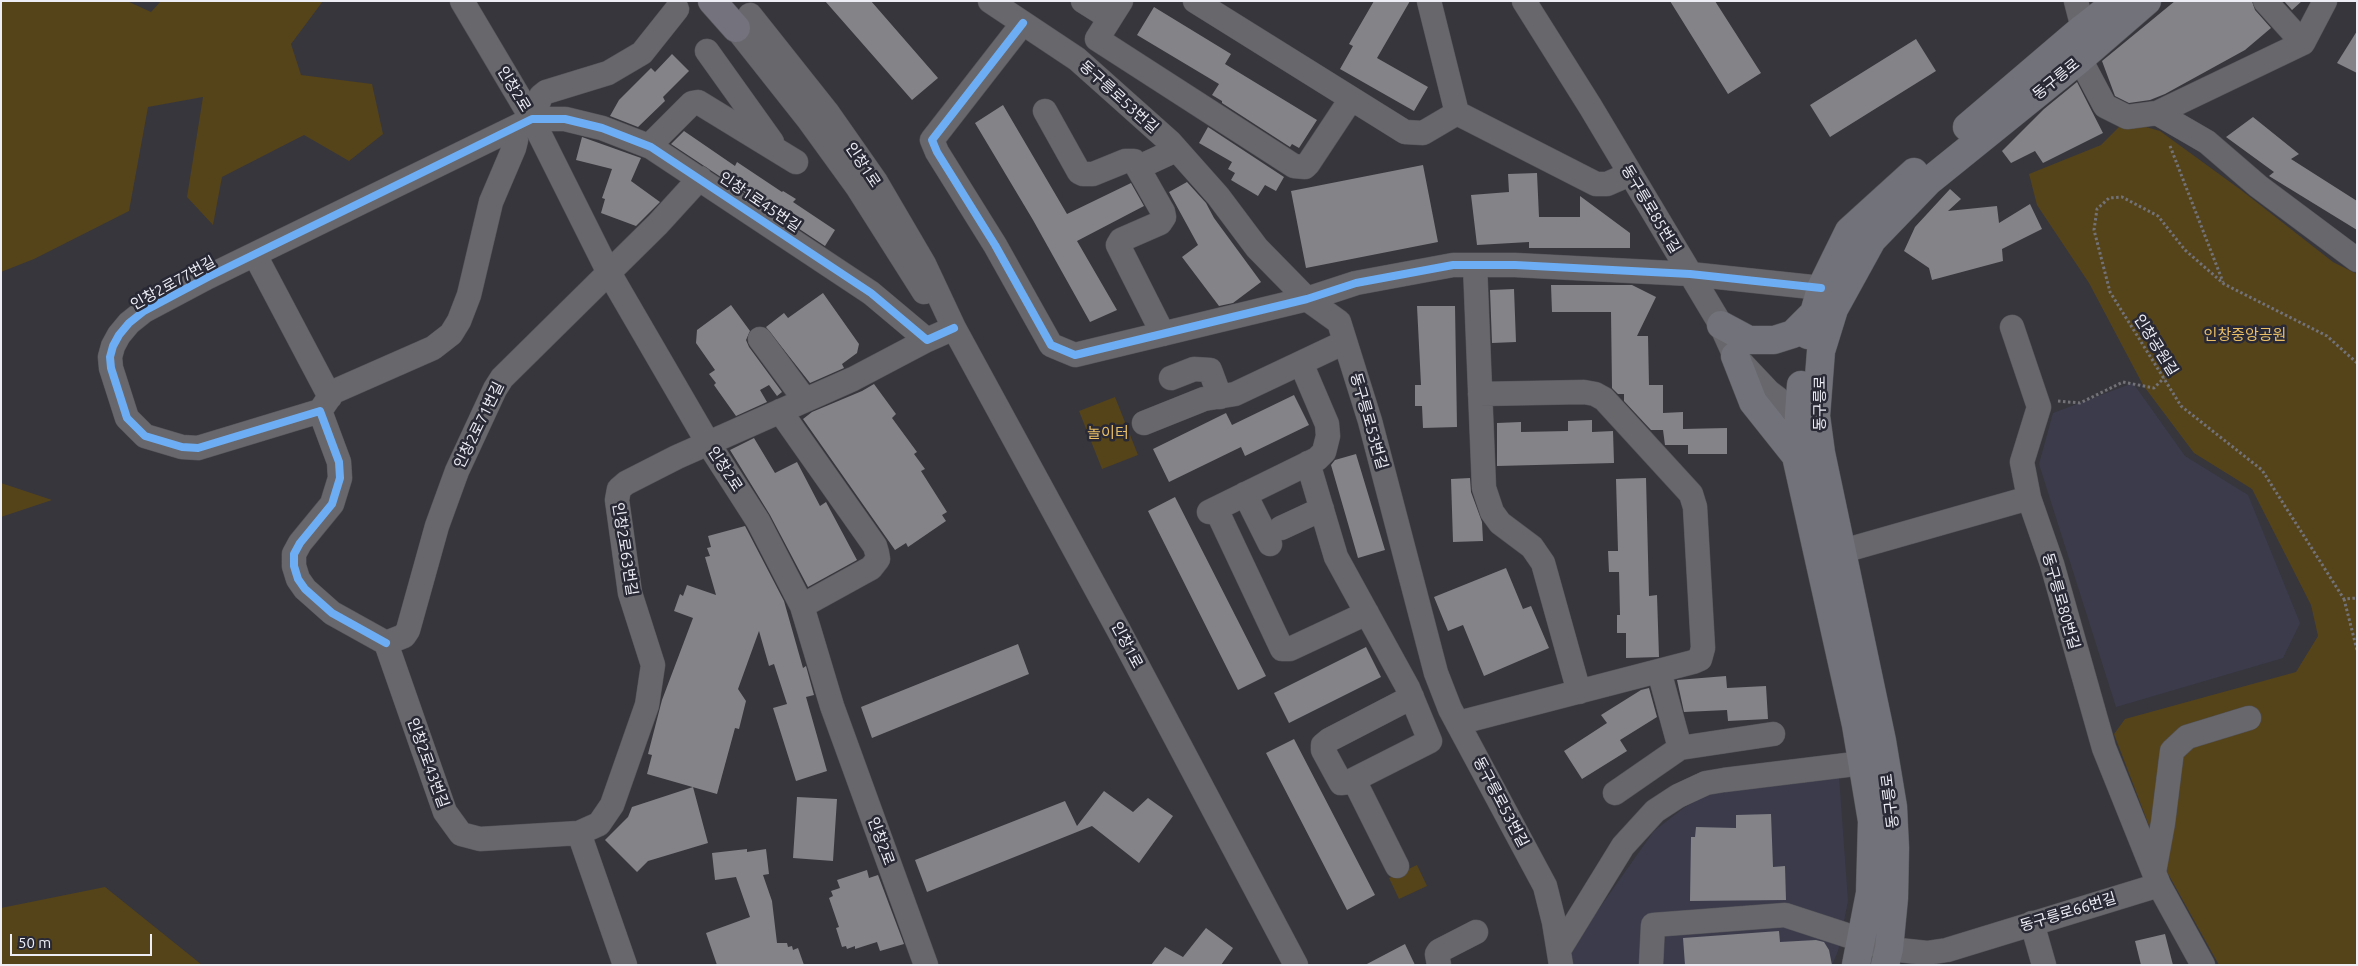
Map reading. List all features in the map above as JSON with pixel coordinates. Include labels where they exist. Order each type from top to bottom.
[{"type":"highway","points":[[712,1],[741,15]]},
{"type":"main road","name":"동구릉로","points":[[1887,957],[1895,868],[1893,807],[1882,741],[1843,552],[1821,453],[1807,415],[1803,354],[1821,288],[1849,232],[1907,178],[2083,28],[2118,1]]},
{"type":"main road","name":"동구릉로","points":[[1859,952],[1870,893],[1872,845],[1869,792],[1848,688],[1796,456],[1821,350],[1834,309],[1872,240],[1929,181],[2080,59],[2147,1]]},
{"type":"main road","points":[[1721,325],[1749,340],[1774,340],[1793,334],[1813,314]]},
{"type":"main road","points":[[1735,356],[1753,402],[1796,456]]},
{"type":"street","name":"인창2로","points":[[462,1],[523,124],[708,443],[758,521],[802,606],[832,706],[926,965]]},
{"type":"street","name":"동구릉로53번길","points":[[990,1],[1071,55],[1176,150],[1218,196],[1257,248],[1307,299],[1339,322],[1370,421],[1436,673],[1458,724],[1545,886],[1560,958]]},
{"type":"street","points":[[1071,55],[1097,39],[1116,10],[1083,1]]},
{"type":"street","points":[[1195,1],[1411,134],[1428,131],[1457,113]]},
{"type":"street","points":[[1429,1],[1457,113],[1596,184],[1607,184],[1630,174]]},
{"type":"street","name":"동구릉로85번길","points":[[1524,1],[1721,325],[1735,356],[1769,392],[1807,415]]},
{"type":"street","points":[[2076,1],[2083,28]]},
{"type":"street","points":[[2265,1],[2303,43]]},
{"type":"street","points":[[2080,59],[2105,106],[2128,117],[2157,113],[2303,43],[2325,1]]},
{"type":"street","points":[[523,124],[541,96],[546,92],[608,73],[642,52],[677,9]]},
{"type":"street","name":"인창1로","points":[[741,15],[827,112],[876,182],[924,264],[954,328],[1118,629],[1296,965]]},
{"type":"street","points":[[1023,23],[932,140],[995,245],[1051,345],[1075,355],[1307,299],[1356,283],[1453,264],[1690,274],[1821,288]]},
{"type":"street","points":[[1097,39],[1294,166],[1305,167],[1308,164],[1351,98]]},
{"type":"street","points":[[649,146],[695,102],[703,104],[787,157],[707,51]]},
{"type":"street","points":[[1045,111],[1079,172],[1093,174],[1130,160],[1137,163],[1164,217],[1160,223],[1121,240],[1118,245],[1164,334]]},
{"type":"street","points":[[2157,113],[2207,142],[2258,186],[2357,260]]},
{"type":"street","name":"인창1로45번길","points":[[523,124],[565,119],[602,128],[649,146],[871,293],[928,340]]},
{"type":"street","name":"인창2로77번길","points":[[523,124],[491,202],[469,295],[459,321],[451,334],[433,348],[343,387],[325,404],[198,448],[182,447],[145,436],[127,418],[110,368],[112,346],[129,323],[144,312],[255,255],[523,124]]},
{"type":"street","points":[[1139,167],[1176,150]]},
{"type":"street","name":"인창2로71번길","points":[[386,644],[404,636],[408,630],[437,526],[457,470],[502,378],[658,224],[700,178]]},
{"type":"street","points":[[255,255],[325,404],[339,462],[340,478],[332,504],[300,543],[294,554],[294,566],[298,579],[305,589],[332,613],[386,644]]},
{"type":"street","points":[[1476,264],[1484,488],[1492,512],[1500,524],[1532,547],[1543,564],[1580,692]]},
{"type":"street","points":[[2012,327],[2039,407]]},
{"type":"street","points":[[708,443],[853,379],[954,328]]},
{"type":"street","points":[[760,338],[805,400]]},
{"type":"street","points":[[1144,423],[1196,402],[1235,394],[1345,342]]},
{"type":"street","points":[[1301,363],[1328,429],[1324,452],[1308,463],[1213,511],[1282,649],[1290,649],[1367,613]]},
{"type":"street","points":[[1171,378],[1194,369],[1210,370],[1220,397]]},
{"type":"street","points":[[1458,724],[1693,662],[1700,659],[1702,654],[1695,507],[1691,494],[1604,399],[1595,394],[1584,392],[1480,394]]},
{"type":"street","name":"동구릉로80번길","points":[[2039,407],[2022,462],[2029,498],[2052,564],[2104,748],[2156,879]]},
{"type":"street","points":[[780,411],[875,546],[878,559],[871,568],[802,606]]},
{"type":"street","name":"인창2로63번길","points":[[579,833],[599,824],[609,812],[647,704],[653,665],[630,593],[617,494],[626,483],[708,443]]},
{"type":"street","points":[[1308,463],[1336,558],[1412,697],[1430,741],[1354,780],[1345,783],[1338,780],[1323,750],[1323,746],[1329,740],[1412,697]]},
{"type":"street","points":[[1245,494],[1275,536],[1322,509]]},
{"type":"street","points":[[1843,552],[2029,498]]},
{"type":"street","name":"인창2로43번길","points":[[386,644],[445,812],[461,834],[480,839],[579,833]]},
{"type":"street","points":[[1659,671],[1680,748]]},
{"type":"street","points":[[2203,965],[2156,879],[2172,751],[2187,737],[2249,718]]},
{"type":"street","points":[[1615,793],[1680,748],[1773,734]]},
{"type":"street","points":[[1560,958],[1622,846],[1655,811],[1678,796],[1706,783],[1863,763]]},
{"type":"street","points":[[1354,780],[1397,866]]},
{"type":"street","points":[[579,833],[625,965]]},
{"type":"street","name":"동구릉로66번길","points":[[1650,965],[1653,925],[1785,915],[1859,952],[1887,957],[1947,950],[2032,923],[2156,879]]},
{"type":"street","points":[[2032,923],[2044,965]]},
{"type":"street","points":[[1439,965],[1437,954],[1439,950],[1476,932]]},
{"type":"path","points":[[2157,113],[2224,284]]},
{"type":"path","points":[[2039,407],[2061,400],[2080,403],[2124,382],[2154,388],[2164,378]]},
{"type":"path","points":[[2344,599],[2357,598]]},
{"type":"shaded area","points":[[2133,383],[2185,456],[2248,495],[2300,623],[2283,658],[2116,707],[2039,464],[2053,413]]},
{"type":"shaded area","points":[[1839,776],[1848,901],[1838,951],[1832,965],[1572,965],[1569,951],[1654,831],[1685,807],[1716,790]]},
{"type":"green space","points":[[1,1],[127,1],[151,12],[161,1],[323,1],[291,44],[301,75],[372,84],[383,134],[349,161],[304,135],[222,177],[213,225],[187,197],[203,97],[148,107],[129,211],[34,259],[1,272]]},
{"type":"green space","name":"인창중앙공원","points":[[2125,121],[2160,131],[2241,190],[2333,262],[2357,274],[2357,965],[2219,965],[2166,870],[2114,734],[2125,719],[2296,672],[2318,636],[2311,605],[2252,489],[2194,453],[2143,385],[2089,283],[2037,205],[2029,174],[2101,145]]},
{"type":"green space","name":"놀이터","points":[[1115,397],[1138,455],[1102,469],[1079,411]]},
{"type":"green space","points":[[1,483],[52,500],[1,517]]},
{"type":"green space","points":[[1417,865],[1427,886],[1399,899],[1389,878]]},
{"type":"green space","points":[[105,887],[202,965],[1,965],[1,908]]},
{"type":"building","points":[[825,1],[871,1],[938,78],[912,100]]},
{"type":"building","points":[[1374,1],[1410,1],[1377,58],[1428,87],[1414,111],[1340,69],[1353,46],[1349,44]]},
{"type":"building","points":[[1670,1],[1715,1],[1761,73],[1728,94]]},
{"type":"building","points":[[2175,1],[2252,1],[2255,10],[2271,28],[2245,50],[2165,94],[2150,100],[2129,103],[2115,96],[2102,61]]},
{"type":"building","points":[[2284,1],[2302,1],[2292,10]]},
{"type":"building","points":[[1154,7],[1231,54],[1225,64],[1317,120],[1299,148],[1292,144],[1290,147],[1222,103],[1222,101],[1212,95],[1219,84],[1137,35]]},
{"type":"building","points":[[2357,31],[2357,73],[2337,63]]},
{"type":"building","points":[[1916,39],[1936,71],[1830,137],[1810,105]]},
{"type":"building","points":[[672,54],[689,71],[663,97],[665,101],[638,127],[610,116],[619,100],[651,68],[655,72]]},
{"type":"building","points":[[2077,82],[2103,133],[2043,163],[2035,151],[2011,163],[2002,151],[2044,109]]},
{"type":"building","points":[[1003,105],[1067,214],[1131,183],[1144,206],[1077,241],[1117,310],[1090,322],[1033,220],[975,123]]},
{"type":"building","points":[[2253,117],[2299,154],[2291,159],[2357,201],[2357,230],[2269,176],[2274,172],[2226,137]]},
{"type":"building","points":[[1208,127],[1284,177],[1276,191],[1265,185],[1258,196],[1231,180],[1235,173],[1228,169],[1232,162],[1199,143]]},
{"type":"building","points":[[684,131],[735,166],[737,162],[782,192],[796,199],[793,202],[835,230],[825,246],[671,144]]},
{"type":"building","points":[[582,137],[641,158],[631,181],[660,202],[636,226],[601,213],[605,199],[602,198],[612,169],[576,160]]},
{"type":"building","points":[[1423,165],[1438,242],[1306,268],[1291,191]]},
{"type":"building","points":[[1537,173],[1539,217],[1580,217],[1580,196],[1630,233],[1630,248],[1529,248],[1529,242],[1477,245],[1471,195],[1509,192],[1508,174]]},
{"type":"building","points":[[1187,182],[1206,203],[1214,218],[1261,282],[1233,303],[1219,306],[1182,257],[1198,245],[1169,192]]},
{"type":"building","points":[[1950,189],[1961,199],[1948,211],[1997,206],[1999,223],[2030,204],[2042,229],[2002,249],[2003,261],[1932,280],[1929,268],[1904,251],[1915,227]]},
{"type":"building","points":[[1551,285],[1632,285],[1656,297],[1637,336],[1648,336],[1649,385],[1663,385],[1663,413],[1683,412],[1683,429],[1727,428],[1727,454],[1688,454],[1688,445],[1665,445],[1663,430],[1651,430],[1624,401],[1624,394],[1618,394],[1612,388],[1611,312],[1552,312]]},
{"type":"building","points":[[1514,289],[1516,342],[1492,343],[1490,290]]},
{"type":"building","points":[[823,293],[859,344],[857,353],[842,364],[844,368],[810,383],[766,327],[784,313],[788,318]]},
{"type":"building","points":[[731,305],[750,331],[746,340],[749,347],[782,392],[777,396],[769,385],[760,390],[767,402],[736,416],[714,385],[716,383],[709,374],[715,370],[696,343],[697,330]]},
{"type":"building","points":[[1417,306],[1455,306],[1457,427],[1423,428],[1422,406],[1415,406],[1415,385],[1421,385]]},
{"type":"building","points":[[874,384],[896,414],[892,418],[917,452],[914,454],[925,469],[921,471],[947,512],[942,515],[946,521],[908,547],[906,543],[895,550],[803,419],[812,412]]},
{"type":"building","points":[[1294,395],[1309,425],[1245,456],[1241,447],[1169,482],[1153,449],[1226,413],[1232,425]]},
{"type":"building","points":[[1592,420],[1592,432],[1613,431],[1614,463],[1497,466],[1497,423],[1521,422],[1521,432],[1568,431],[1568,421]]},
{"type":"building","points":[[754,438],[775,473],[797,462],[820,506],[826,502],[857,560],[808,587],[770,515],[730,450]]},
{"type":"building","points":[[1356,454],[1385,550],[1358,558],[1331,465],[1335,460]]},
{"type":"building","points":[[1470,478],[1471,492],[1482,522],[1483,541],[1453,542],[1451,479]]},
{"type":"building","points":[[1646,478],[1649,596],[1657,595],[1659,657],[1626,658],[1626,633],[1617,633],[1617,615],[1620,615],[1619,572],[1609,572],[1608,551],[1618,551],[1616,479]]},
{"type":"building","points":[[1175,497],[1266,676],[1238,690],[1148,511]]},
{"type":"building","points":[[745,526],[784,601],[803,668],[806,666],[814,695],[806,697],[827,771],[796,781],[773,708],[787,704],[774,664],[769,666],[759,631],[738,689],[746,701],[739,729],[735,728],[717,794],[647,774],[652,755],[648,754],[662,700],[693,618],[674,611],[680,594],[683,596],[687,585],[716,595],[705,557],[710,556],[707,548],[711,547],[708,536]]},
{"type":"building","points":[[1506,568],[1523,609],[1531,606],[1549,648],[1484,676],[1463,625],[1448,631],[1434,597]]},
{"type":"building","points":[[1018,644],[1029,674],[872,738],[861,707]]},
{"type":"building","points":[[1366,647],[1381,677],[1289,723],[1274,693]]},
{"type":"building","points":[[1726,676],[1727,688],[1766,686],[1768,719],[1728,721],[1727,710],[1684,712],[1677,680]]},
{"type":"building","points":[[1649,688],[1657,717],[1620,740],[1627,751],[1582,779],[1564,751],[1607,723],[1601,715],[1641,690]]},
{"type":"building","points":[[1294,739],[1375,895],[1347,910],[1266,753]]},
{"type":"building","points":[[693,787],[708,843],[648,861],[637,872],[605,840],[628,817],[632,807]]},
{"type":"building","points":[[1104,791],[1133,812],[1148,798],[1173,816],[1139,863],[1092,826],[927,892],[915,860],[1065,801],[1077,826]]},
{"type":"building","points":[[797,797],[837,799],[833,861],[793,858]]},
{"type":"building","points":[[1771,814],[1773,867],[1785,866],[1786,900],[1690,901],[1691,837],[1695,837],[1696,827],[1736,828],[1736,815]]},
{"type":"building","points":[[747,849],[747,852],[766,849],[769,874],[763,875],[772,901],[777,943],[787,943],[788,947],[792,946],[793,950],[798,948],[804,965],[717,965],[706,933],[750,917],[736,877],[715,880],[712,853]]},
{"type":"building","points":[[867,870],[869,878],[878,875],[904,944],[880,951],[877,942],[855,949],[855,946],[847,949],[846,946],[842,947],[836,928],[839,927],[829,898],[833,896],[831,891],[840,888],[837,880]]},
{"type":"building","points":[[1206,928],[1233,948],[1221,965],[1151,965],[1165,947],[1183,957]]},
{"type":"building","points":[[1779,931],[1780,942],[1816,940],[1824,942],[1829,950],[1832,965],[1685,965],[1683,938]]},
{"type":"building","points":[[2165,934],[2173,965],[2141,965],[2135,941]]},
{"type":"building","points":[[1405,944],[1415,965],[1365,965]]},
{"type":"cycle path","points":[[1023,23],[932,140],[937,152],[995,245],[1051,345],[1075,355],[1307,299],[1356,283],[1453,265],[1515,265],[1690,274],[1821,288]]},
{"type":"cycle path","points":[[386,643],[332,613],[305,589],[298,579],[294,566],[294,554],[300,543],[332,504],[340,478],[339,462],[320,411],[198,448],[182,447],[145,436],[127,418],[111,368],[110,357],[119,335],[129,323],[144,311],[208,277],[532,119],[565,119],[602,128],[651,147],[871,293],[927,340],[954,328]]}]
